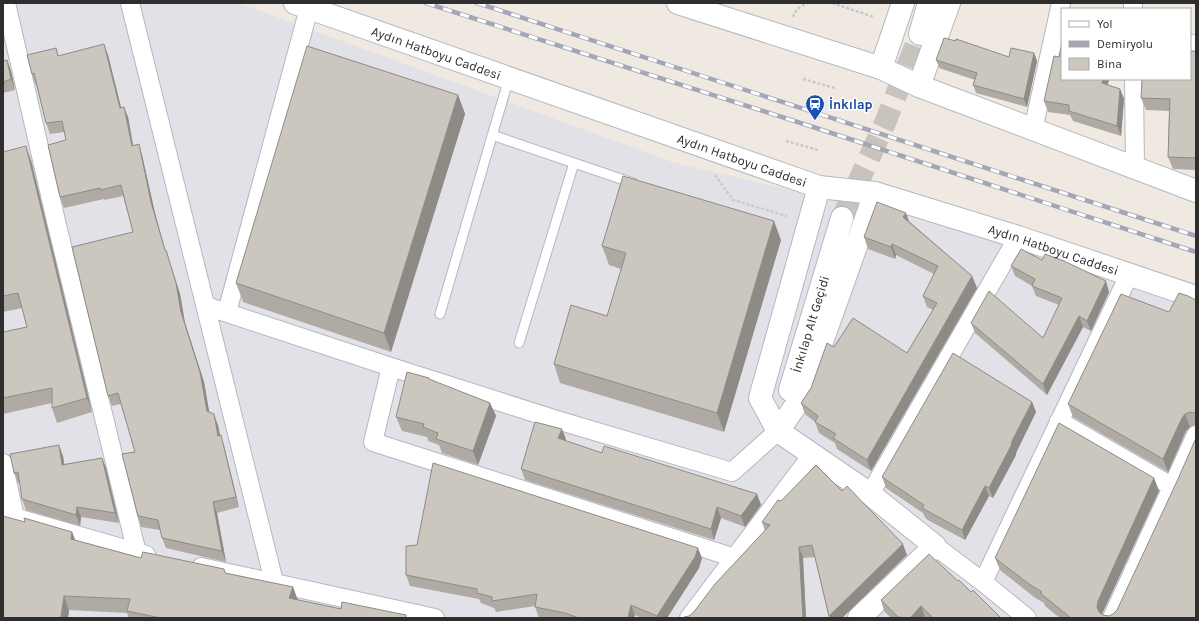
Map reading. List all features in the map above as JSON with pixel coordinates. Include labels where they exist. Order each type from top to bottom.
[{"type":"street","points":[[6,3],[56,221],[137,553]]},
{"type":"street","points":[[130,3],[274,582]]},
{"type":"street","points":[[678,3],[881,68],[919,86],[1196,191]]},
{"type":"street","points":[[881,68],[903,3]]},
{"type":"street","points":[[920,34],[929,3]]},
{"type":"street","points":[[919,86],[949,3]]},
{"type":"street","points":[[1033,130],[1061,3]]},
{"type":"street","points":[[227,312],[302,6]]},
{"type":"street","name":"Aydın Hatboyu Caddesi","points":[[302,6],[819,187],[875,193],[1018,236],[1196,297]]},
{"type":"street","points":[[1134,80],[1135,168]]},
{"type":"street","points":[[819,187],[760,398],[778,431],[870,494],[1027,618]]},
{"type":"street","points":[[206,306],[550,417],[732,472],[778,431],[803,395],[875,193]]},
{"type":"street","name":"İnkılap Alt Geçidi","points":[[778,431],[842,218]]},
{"type":"street","points":[[870,494],[1018,236]]},
{"type":"street","points":[[983,582],[1130,275]]},
{"type":"street","points":[[392,367],[373,442],[735,558]]},
{"type":"street","points":[[1060,421],[1173,487]]},
{"type":"street","points":[[1112,618],[1196,435]]},
{"type":"street","points":[[689,618],[812,455]]},
{"type":"street","points":[[3,463],[9,515],[137,553],[160,558]]},
{"type":"street","points":[[859,618],[935,546]]},
{"type":"street","points":[[183,563],[435,618]]},
{"type":"lane","points":[[440,314],[509,78]]},
{"type":"lane","points":[[492,135],[638,186]]},
{"type":"lane","points":[[519,343],[574,163]]},
{"type":"path","points":[[832,3],[877,18]]},
{"type":"path","points":[[803,79],[835,88]]},
{"type":"path","points":[[786,141],[818,150]]},
{"type":"path","points":[[733,200],[790,217]]},
{"type":"shaded area","points":[[3,3],[238,3],[675,163],[993,238],[1196,308],[1196,618],[3,618]]},
{"type":"building","points":[[944,38],[956,41],[956,39],[1009,57],[1011,48],[1034,53],[1024,99],[973,85],[977,73],[936,60]]},
{"type":"building","points":[[104,44],[120,108],[124,107],[132,146],[139,144],[151,202],[176,283],[181,312],[200,372],[207,411],[214,414],[218,436],[221,435],[236,497],[213,502],[222,551],[162,538],[158,520],[138,516],[122,454],[135,452],[118,393],[108,396],[72,247],[133,232],[121,185],[60,197],[48,145],[66,140],[62,121],[46,123],[34,73],[32,74],[27,55],[56,48],[58,56]]},
{"type":"building","points":[[307,46],[458,95],[384,333],[236,283]]},
{"type":"building","points":[[1061,48],[1061,80],[1103,80],[1102,83],[1120,89],[1117,126],[1069,111],[1069,105],[1044,101],[1054,56],[1059,57]]},
{"type":"building","points":[[1191,51],[1196,51],[1196,158],[1168,157],[1170,99],[1141,98],[1142,80],[1191,80]]},
{"type":"building","points":[[7,60],[11,79],[3,82],[3,61]]},
{"type":"building","points":[[26,146],[87,398],[52,408],[52,388],[3,398],[3,332],[27,327],[18,293],[3,296],[3,152]]},
{"type":"building","points":[[623,176],[774,221],[717,413],[554,364],[571,305],[607,316],[626,253],[602,246]]},
{"type":"building","points":[[877,202],[906,213],[903,217],[972,276],[867,460],[833,438],[836,434],[815,422],[818,416],[801,403],[811,388],[827,343],[834,347],[853,318],[907,353],[937,303],[923,296],[938,266],[892,244],[891,247],[864,237]]},
{"type":"building","points":[[1021,249],[1042,260],[1045,254],[1064,261],[1106,281],[1087,321],[1079,316],[1043,384],[971,323],[989,291],[1043,338],[1062,298],[1032,286],[1035,279],[1011,266]]},
{"type":"building","points":[[1179,293],[1196,300],[1196,413],[1190,412],[1185,414],[1182,418],[1163,459],[1068,404],[1121,294],[1169,312]]},
{"type":"building","points":[[953,353],[1032,402],[989,488],[985,486],[962,530],[922,508],[924,505],[882,477]]},
{"type":"building","points":[[407,372],[429,378],[490,403],[473,451],[436,439],[438,433],[423,427],[424,424],[396,417]]},
{"type":"building","points":[[535,422],[562,429],[558,438],[602,453],[604,446],[757,494],[741,516],[717,507],[711,529],[521,469]]},
{"type":"building","points":[[1059,423],[1154,478],[1098,601],[1097,607],[1099,612],[1103,615],[1109,616],[1117,610],[1196,438],[1196,618],[1071,618],[1040,593],[1042,592],[995,558]]},
{"type":"building","points":[[59,445],[62,465],[102,458],[115,513],[77,507],[76,515],[22,499],[18,472],[14,473],[10,454]]},
{"type":"building","points":[[433,463],[698,548],[695,557],[657,616],[631,605],[628,618],[579,618],[565,613],[535,607],[537,594],[492,601],[492,597],[477,593],[477,589],[406,575],[406,546],[417,545]]},
{"type":"building","points":[[816,465],[842,491],[847,486],[903,544],[829,616],[812,545],[799,547],[803,618],[683,618],[693,613],[715,584],[770,525],[762,522],[778,500],[781,501]]},
{"type":"building","points":[[3,516],[25,522],[24,518],[72,532],[71,539],[141,558],[143,552],[224,569],[225,573],[293,587],[289,598],[341,609],[342,602],[406,615],[405,618],[161,618],[127,611],[130,599],[64,596],[61,617],[59,618],[3,618]]},
{"type":"building","points":[[929,554],[971,592],[973,590],[1001,618],[933,618],[921,606],[910,618],[898,617],[881,600]]},
{"type":"tunnel","points":[[842,218],[885,123],[920,34]]},
{"type":"railway","points":[[426,3],[1196,252]]},
{"type":"railway","points":[[477,3],[1196,236]]},
{"type":"place","name":"İnkılap","points":[[815,121]]}]
